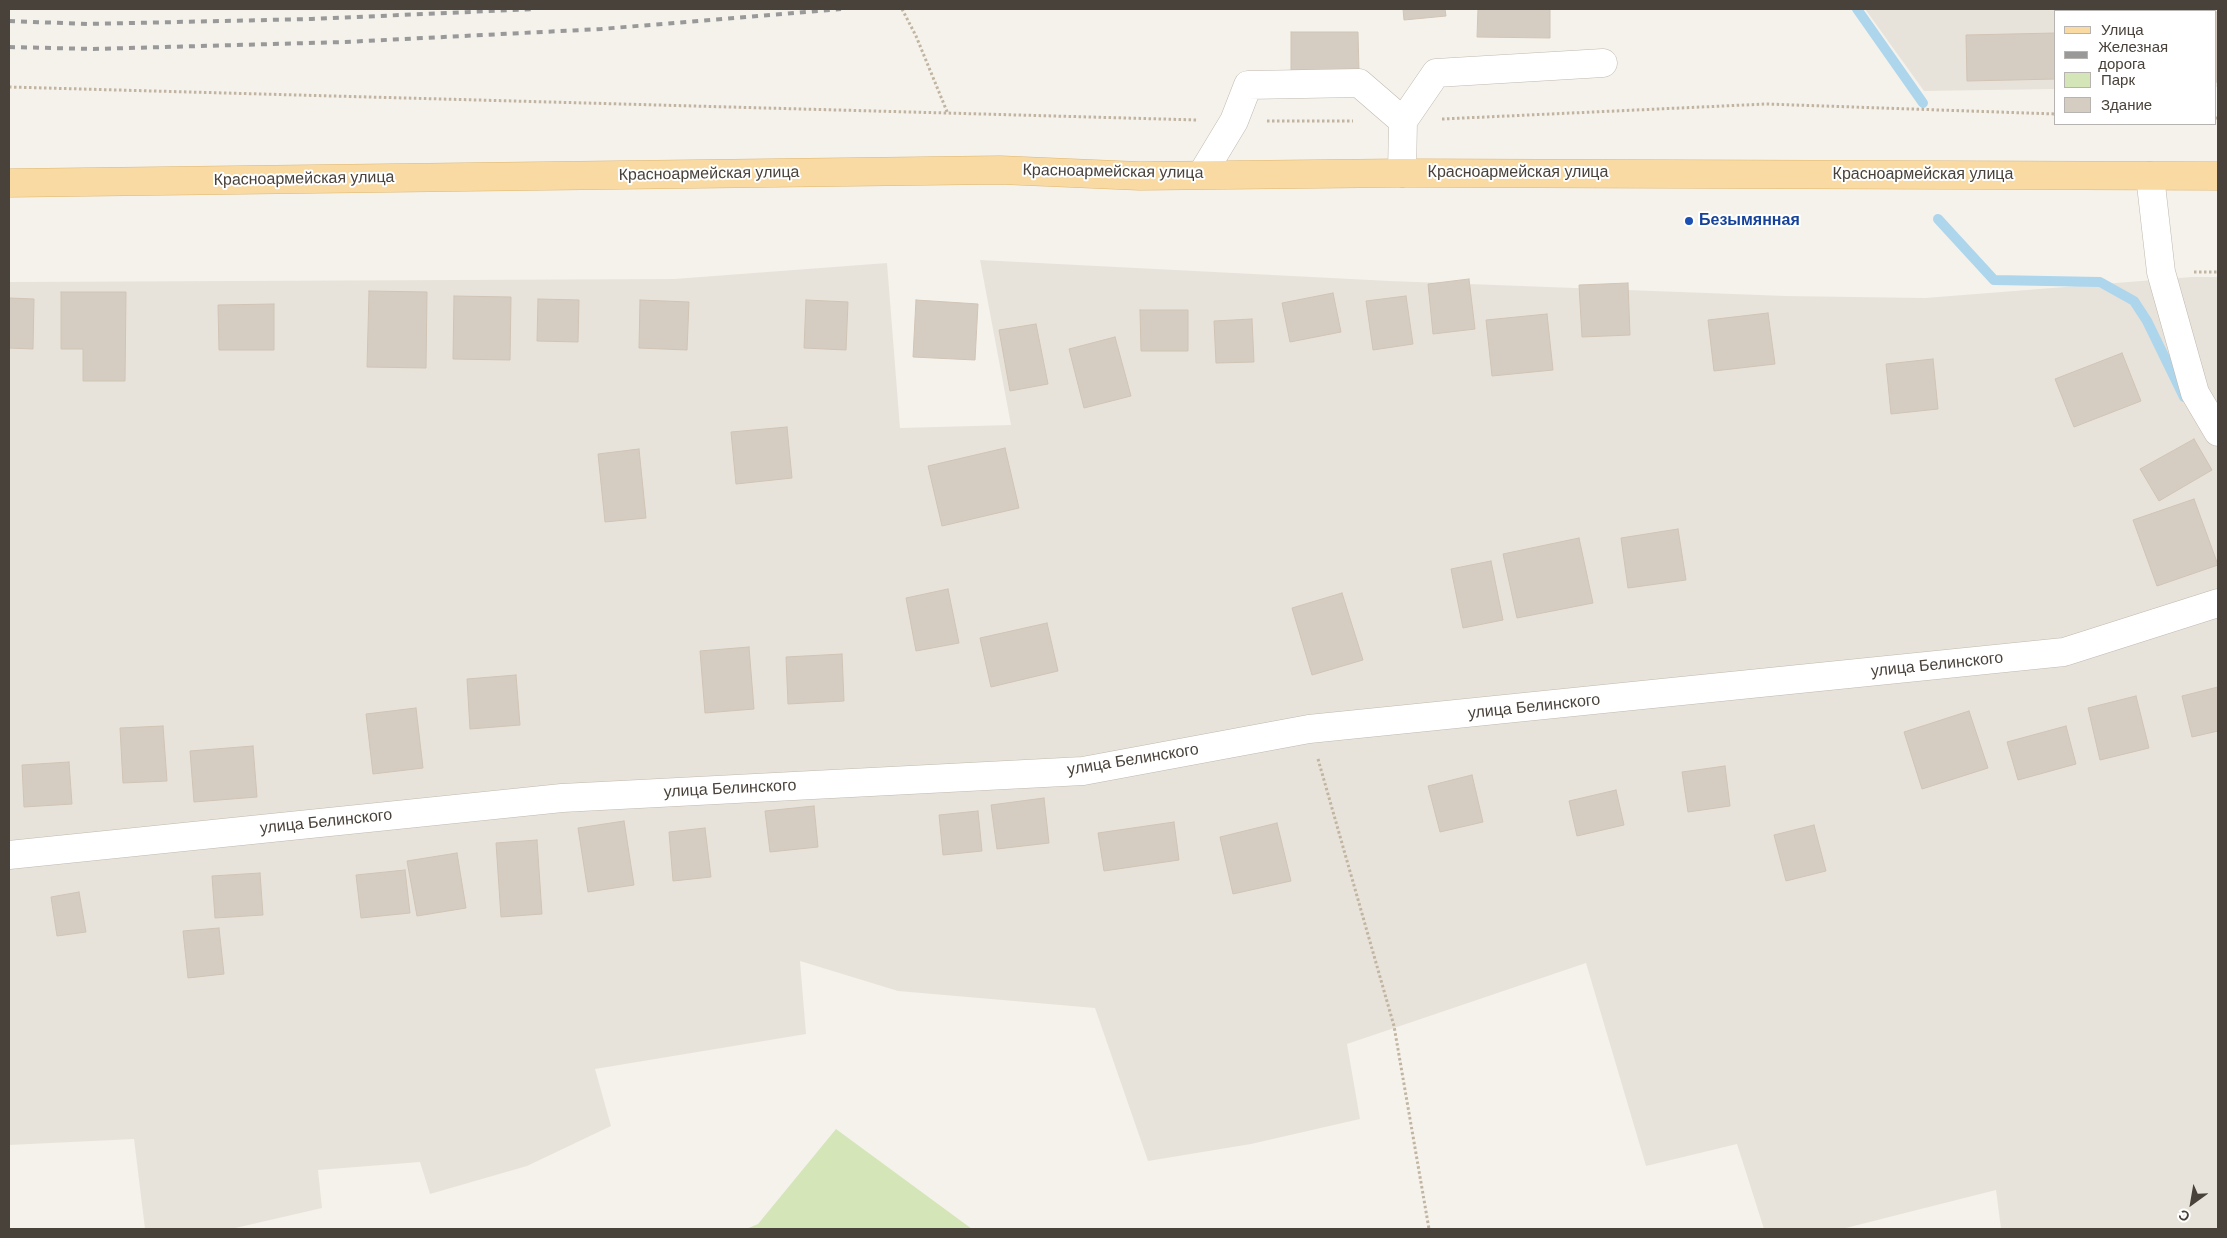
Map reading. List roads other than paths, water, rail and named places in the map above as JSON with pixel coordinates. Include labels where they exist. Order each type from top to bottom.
[{"type":"main road","name":"Красноармейская улица","points":[[9,183],[1000,170],[1140,176],[1402,173],[2218,176]]},
{"type":"street","points":[[1402,173],[1403,121],[1436,73],[1603,63]]},
{"type":"street","points":[[1202,174],[1234,121],[1248,85],[1359,83],[1403,121]]},
{"type":"street","points":[[2150,176],[2161,272],[2195,393],[2218,432]]},
{"type":"street","name":"улица Белинского","points":[[9,856],[562,798],[1083,771],[1309,729],[2064,652],[2218,603]]},
{"type":"waterway","points":[[1857,9],[1923,103]]},
{"type":"waterway","points":[[1938,219],[1994,280],[2100,282],[2134,301],[2147,321],[2184,397]]},
{"type":"railway","points":[[9,21],[87,24],[312,19],[535,9]]},
{"type":"railway","points":[[9,47],[93,49],[345,42],[601,29],[841,9]]},
{"type":"place","name":"Безымянная","points":[[1689,221]]}]
